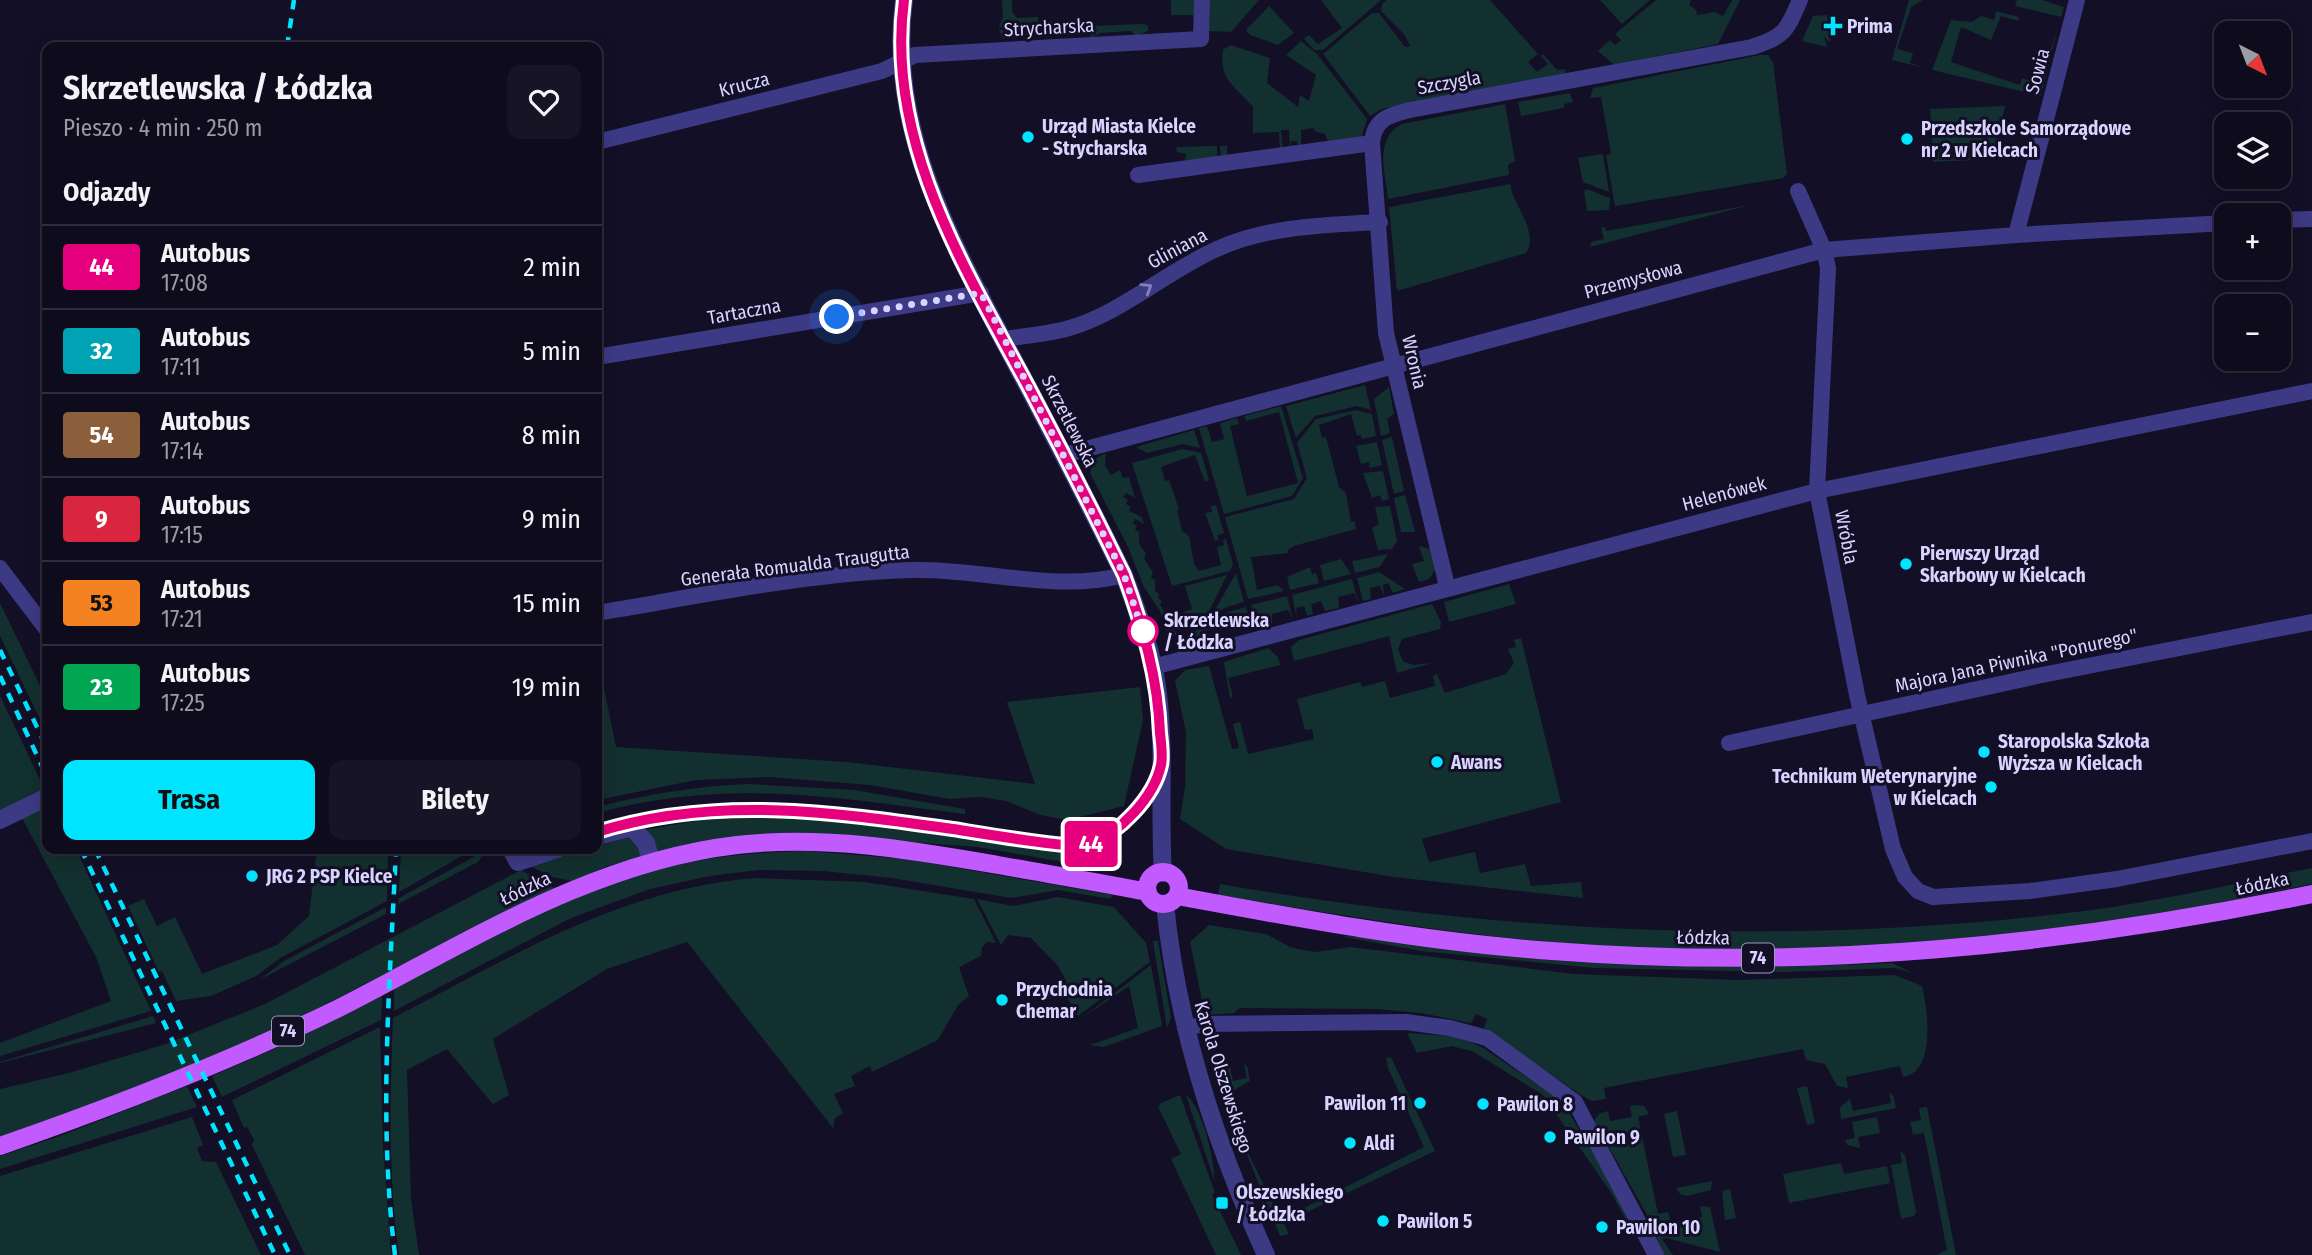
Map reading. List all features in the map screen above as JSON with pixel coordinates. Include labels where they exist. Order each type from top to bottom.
[{"type":"main road","name":"Łódzka","points":[[0,1146],[99,1111],[245,1051],[566,892],[651,862],[737,845],[809,842],[850,844],[947,857],[1148,892]]},
{"type":"main road","points":[[1148,892],[1150,879],[1163,873],[1177,880],[1171,900]]},
{"type":"main road","name":"74","points":[[1148,892],[1157,903],[1171,900]]},
{"type":"main road","name":"Łódzka","points":[[1171,900],[1499,946],[1625,956],[1746,958],[1904,954],[2057,939],[2161,924],[2312,894]]},
{"type":"street","name":"Skrzetlewska","points":[[904,0],[900,61],[909,117],[922,170],[949,232],[1124,575],[1153,667],[1160,712],[1163,873]]},
{"type":"street","name":"Strycharska","points":[[900,61],[915,55],[1201,39],[1202,0]]},
{"type":"street","name":"Szczygla","points":[[1372,143],[1377,124],[1393,114],[1752,47],[1780,36],[1790,24],[1800,0]]},
{"type":"street","name":"Sowia","points":[[2016,234],[2077,0]]},
{"type":"street","name":"Krucza","points":[[602,141],[882,71],[900,61]]},
{"type":"street","points":[[1138,175],[1372,143]]},
{"type":"street","name":"Wronia","points":[[1372,143],[1380,222],[1382,303],[1393,365],[1447,586]]},
{"type":"street","name":"Wróbla","points":[[1798,191],[1824,250],[1828,268],[1816,491],[1893,849],[1902,873],[1912,886],[1925,895],[1942,898],[2030,891],[2202,864],[2312,841]]},
{"type":"street","points":[[2291,220],[2312,219]]},
{"type":"street","name":"Gliniana","points":[[1003,339],[1068,328],[1235,242],[1312,227],[1380,222]]},
{"type":"street","name":"Przemysłowa","points":[[1064,455],[1824,250],[2016,234],[2214,224]]},
{"type":"street","name":"Tartaczna","points":[[602,356],[981,293]]},
{"type":"street","name":"Helenówek","points":[[1153,667],[1447,586],[1816,491],[2312,391]]},
{"type":"street","points":[[0,568],[42,623]]},
{"type":"street","name":"Generała Romualda Traugutta","points":[[602,612],[809,580],[913,570],[1084,582],[1124,575]]},
{"type":"street","name":"Majora Jana Piwnika \"Ponurego\"","points":[[1729,743],[2312,622]]},
{"type":"street","points":[[0,820],[42,799]]},
{"type":"street","points":[[602,835],[632,827],[646,843],[651,862]]},
{"type":"street","points":[[513,854],[517,862],[542,854]]},
{"type":"street","name":"Karola Olszewskiego","points":[[1171,900],[1174,978],[1185,1028],[1221,1147],[1266,1255]]},
{"type":"street","points":[[1185,1028],[1205,1024],[1376,1021],[1450,1028],[1487,1038],[1575,1102],[1656,1255]]},
{"type":"green space","points":[[1002,0],[1012,0],[1012,11],[1017,18],[1038,17],[1039,25],[999,27],[1003,16]]},
{"type":"green space","points":[[1171,0],[1196,0],[1195,15],[1171,15]]},
{"type":"green space","points":[[1210,0],[1259,0],[1231,32],[1209,31]]},
{"type":"green space","points":[[1321,0],[1381,0],[1323,50],[1314,50],[1304,39],[1309,35],[1318,44],[1342,28]]},
{"type":"green space","points":[[1387,0],[1490,0],[1538,54],[1528,62],[1537,72],[1548,64],[1541,56],[1543,54],[1557,70],[1565,69],[1565,74],[1382,109],[1370,116],[1323,54],[1372,13],[1379,13],[1405,47],[1410,46],[1404,34],[1381,11],[1382,4]]},
{"type":"green space","points":[[1600,0],[1650,0],[1622,24]]},
{"type":"green space","points":[[1656,0],[1691,0],[1689,5],[1696,10],[1697,15],[1715,12],[1723,16],[1732,0],[1740,0],[1718,44],[1614,65],[1598,51],[1610,40],[1615,45],[1621,40],[1615,34]]},
{"type":"green space","points":[[1909,0],[1923,0],[1911,7],[1897,49],[1913,53],[1910,63],[1925,68],[1892,60]]},
{"type":"green space","points":[[2017,0],[2042,0],[2064,7],[2061,17],[2015,6]]},
{"type":"green space","points":[[1269,6],[1294,33],[1278,45],[1250,35],[1246,30]]},
{"type":"green space","points":[[1996,11],[2019,17],[2018,21],[2001,16],[1991,40],[1961,27],[1951,62],[2020,85],[2022,78],[2040,84],[2058,27],[2041,96],[1932,70],[1951,20],[1972,22],[1981,16],[1994,20]]},
{"type":"green space","points":[[1827,15],[1830,43],[1824,36],[1827,47],[1802,41],[1813,16]]},
{"type":"green space","points":[[1088,26],[1148,26],[1148,31],[1136,36],[1131,31],[1100,33],[1091,38]]},
{"type":"green space","points":[[1035,29],[1033,37],[1003,39],[999,30]]},
{"type":"green space","points":[[1301,41],[1317,54],[1367,119],[1361,139],[1328,141],[1325,134],[1314,131],[1314,128],[1301,130],[1301,146],[1298,149],[1297,141],[1291,141],[1290,150],[1289,130],[1281,130],[1283,151],[1280,151],[1279,132],[1253,133],[1253,107],[1226,77],[1222,61],[1223,50],[1230,45],[1270,58],[1267,83],[1298,107],[1300,95],[1309,101],[1316,75],[1286,55]]},
{"type":"green space","points":[[1768,55],[1773,63],[1787,174],[1783,178],[1615,206],[1606,155],[1611,154],[1601,97],[1590,98],[1593,88]]},
{"type":"green space","points":[[1570,93],[1573,102],[1564,104],[1564,108],[1521,116],[1518,102]]},
{"type":"green space","points":[[1505,104],[1515,161],[1508,165],[1509,175],[1388,199],[1383,157],[1384,147],[1393,130],[1402,124]]},
{"type":"green space","points":[[2005,106],[1992,159],[1933,162],[1930,109]]},
{"type":"green space","points":[[1217,146],[1217,158],[1221,158],[1220,146],[1227,146],[1227,158],[1185,162],[1186,154],[1177,152],[1176,147]]},
{"type":"green space","points":[[1601,154],[1609,192],[1583,182],[1578,158]]},
{"type":"green space","points":[[1510,184],[1528,228],[1530,237],[1526,253],[1397,291],[1389,207]]},
{"type":"green space","points":[[1587,189],[1610,198],[1609,210],[1587,211],[1584,191]]},
{"type":"green space","points":[[1750,205],[1590,247],[1591,242],[1604,239],[1601,228],[1605,227],[1606,231]]},
{"type":"green space","points":[[1365,385],[1371,410],[1357,406],[1315,416],[1296,438],[1286,406]]},
{"type":"green space","points":[[1389,387],[1394,414],[1387,419],[1390,433],[1381,436],[1374,399]]},
{"type":"green space","points":[[1281,406],[1303,478],[1292,496],[1224,514],[1199,428],[1207,426],[1212,442],[1224,439],[1220,423],[1237,418],[1239,424],[1230,426],[1247,496],[1298,483],[1279,412],[1246,421],[1244,416]]},
{"type":"green space","points":[[1356,410],[1372,414],[1376,436],[1362,439],[1361,435],[1357,436],[1351,414],[1319,425],[1322,438],[1326,437],[1339,487],[1346,493],[1351,522],[1355,522],[1356,529],[1294,546],[1288,553],[1251,557],[1257,590],[1278,585],[1284,591],[1248,599],[1225,517],[1294,499],[1307,478],[1297,443],[1316,419]]},
{"type":"green space","points":[[1194,430],[1200,448],[1183,444],[1147,453],[1136,447]]},
{"type":"green space","points":[[1392,437],[1404,491],[1394,494],[1382,440]]},
{"type":"green space","points":[[1377,442],[1382,465],[1370,468],[1369,462],[1361,464],[1356,446]]},
{"type":"green space","points":[[1182,449],[1201,453],[1209,480],[1205,482],[1195,455],[1161,467],[1165,481],[1169,480],[1179,509],[1177,510],[1182,531],[1189,536],[1194,564],[1199,571],[1221,565],[1217,547],[1224,545],[1223,540],[1226,539],[1233,564],[1230,571],[1172,586],[1132,463]]},
{"type":"green space","points":[[1106,453],[1105,465],[1111,475],[1120,470],[1123,478],[1129,477],[1135,498],[1126,493],[1123,497],[1131,507],[1129,511],[1142,517],[1144,524],[1135,519],[1133,523],[1137,526],[1135,530],[1139,532],[1139,544],[1146,553],[1144,558],[1153,573],[1151,578],[1155,580],[1155,591],[1162,601],[1160,605],[1166,614],[1166,625],[1179,634],[1168,637],[1160,611],[1144,587],[1128,547],[1090,473],[1093,460]]},
{"type":"green space","points":[[1383,471],[1389,499],[1382,501],[1380,495],[1372,498],[1363,473]]},
{"type":"green space","points":[[1405,495],[1415,532],[1401,532],[1394,498]]},
{"type":"green space","points":[[1216,505],[1224,533],[1217,535],[1219,540],[1215,541],[1205,513],[1212,512],[1211,506]]},
{"type":"green space","points":[[1390,506],[1397,541],[1392,549],[1378,550],[1372,528],[1379,524],[1375,507]]},
{"type":"green space","points":[[1419,546],[1430,549],[1435,570],[1429,579],[1419,582],[1412,564],[1424,561]]},
{"type":"green space","points":[[1388,554],[1380,567],[1355,573],[1352,561]]},
{"type":"green space","points":[[1341,559],[1351,574],[1324,581],[1320,565]]},
{"type":"green space","points":[[1310,567],[1312,574],[1316,573],[1319,583],[1290,590],[1287,577]]},
{"type":"green space","points":[[1379,572],[1405,589],[1393,593],[1388,583],[1383,585],[1384,596],[1380,586],[1370,588],[1371,599],[1363,601],[1357,578]]},
{"type":"green space","points":[[1236,573],[1244,602],[1212,615]]},
{"type":"green space","points":[[1227,575],[1205,619],[1187,630],[1182,613],[1192,609],[1185,586]]},
{"type":"green space","points":[[1352,579],[1358,603],[1354,593],[1338,597],[1339,608],[1325,611],[1321,601],[1311,604],[1313,614],[1307,616],[1304,606],[1296,608],[1297,619],[1292,595]]},
{"type":"green space","points":[[1509,584],[1516,604],[1449,622],[1444,602]]},
{"type":"green space","points":[[1287,596],[1293,620],[1288,610],[1272,614],[1272,625],[1260,616],[1254,617],[1251,605]]},
{"type":"green space","points":[[0,603],[42,690],[42,724],[0,636]]},
{"type":"green space","points":[[1432,604],[1441,622],[1440,629],[1402,639],[1398,649],[1403,661],[1413,665],[1432,663],[1397,673],[1389,636],[1294,661],[1291,647],[1299,640]]},
{"type":"green space","points":[[1246,607],[1249,618],[1203,631],[1197,644],[1189,635],[1228,612]]},
{"type":"green space","points":[[1521,638],[1561,802],[1422,839],[1429,862],[1475,852],[1480,873],[1525,864],[1531,886],[1581,882],[1583,898],[1394,877],[1226,849],[1180,819],[1185,787],[1186,732],[1175,681],[1185,670],[1209,666],[1232,749],[1239,748],[1233,724],[1240,722],[1248,754],[1314,739],[1312,729],[1305,730],[1297,699],[1360,682],[1362,687],[1385,681],[1390,698],[1435,686],[1433,676],[1437,674],[1445,693],[1506,674],[1514,663],[1508,649],[1516,647],[1514,640]]},
{"type":"green space","points":[[1268,648],[1278,657],[1280,665],[1228,678],[1233,697],[1230,698],[1224,662]]},
{"type":"green space","points":[[602,683],[616,747],[847,762],[1035,784],[1007,702],[1140,687],[1143,720],[1124,806],[1067,820],[1041,815],[1006,801],[981,797],[950,799],[870,785],[770,777],[696,780],[602,799]]},
{"type":"green space","points":[[0,696],[42,784],[42,794],[0,813]]},
{"type":"green space","points":[[749,784],[854,790],[965,809],[965,814],[826,797],[736,793],[645,802],[602,812],[602,806],[710,787]]},
{"type":"green space","points":[[42,808],[42,854],[78,854],[151,1011],[0,1056],[0,1043],[111,1001],[96,957],[22,818]]},
{"type":"green space","points":[[726,816],[792,816],[1118,859],[1116,871],[977,847],[793,833],[686,845],[608,866],[572,881],[553,877],[530,866],[558,854],[602,854],[602,839]]},
{"type":"green space","points":[[806,851],[906,859],[1113,895],[1110,899],[1058,890],[1011,898],[892,878],[823,871],[759,870],[710,876],[650,889],[571,918],[394,1011],[394,988],[518,923],[582,894],[647,872],[706,859]]},
{"type":"green space","points":[[316,854],[388,854],[387,901],[282,957],[256,976],[211,996],[176,1001],[128,906],[144,899],[157,926],[175,917],[202,974],[277,945],[309,916]]},
{"type":"green space","points":[[401,854],[465,854],[399,892]]},
{"type":"green space","points":[[479,854],[484,854],[478,862],[398,904],[399,898]]},
{"type":"green space","points":[[2312,868],[2312,884],[2111,924],[1986,939],[1797,950],[1671,949],[1559,943],[1412,926],[1218,895],[1220,884],[1436,914],[1651,930],[1867,929],[2084,911],[2170,897]]},
{"type":"green space","points":[[521,870],[554,888],[249,1043],[99,1103],[0,1138],[0,1089],[69,1073],[166,1044],[265,1004]]},
{"type":"green space","points":[[756,878],[865,882],[974,899],[996,943],[987,942],[982,947],[981,956],[959,967],[969,996],[958,1005],[938,1040],[872,1072],[870,1066],[851,1076],[855,1086],[834,1094],[843,1113],[835,1118],[833,1128],[687,942],[607,969],[493,1039],[509,1095],[493,1104],[447,1049],[407,1070],[411,1199],[419,1255],[399,1255],[391,1166],[393,1018],[524,950],[613,911],[707,884]]},
{"type":"green space","points":[[1058,897],[1114,907],[1146,943],[1150,962],[1078,1016],[1062,989],[1061,986],[1067,982],[1058,966],[1031,938],[1008,935],[1001,945],[977,899],[1013,906]]},
{"type":"green space","points":[[386,907],[386,914],[259,980],[284,961]]},
{"type":"green space","points":[[1209,925],[1266,934],[1290,947],[1316,952],[1350,947],[1575,974],[1738,980],[1895,975],[1922,986],[1927,1024],[1925,1052],[1914,1073],[1903,1077],[1900,1066],[1846,1077],[1848,1088],[1837,1086],[1825,1064],[1806,1060],[1803,1049],[1604,1088],[1606,1099],[1592,1101],[1484,1028],[1487,1019],[1476,1014],[1471,1023],[1421,1013],[1376,1009],[1240,1008],[1234,1013],[1205,1015],[1190,942]]},
{"type":"green space","points":[[1340,936],[1384,938],[1562,961],[1703,967],[1892,963],[1913,973],[1895,968],[1785,972],[1594,968],[1421,951]]},
{"type":"green space","points":[[1153,941],[1158,941],[1171,1018],[1167,1028]]},
{"type":"green space","points":[[1151,965],[1162,1026],[1104,1047],[1090,1045],[1138,1028],[1129,986],[1079,1020]]},
{"type":"green space","points":[[382,996],[381,1020],[222,1097],[212,1076]]},
{"type":"green space","points":[[153,1016],[156,1023],[0,1063],[0,1062]]},
{"type":"green space","points":[[380,1027],[383,1146],[391,1255],[305,1255],[252,1145],[254,1140],[247,1127],[244,1128],[232,1100]]},
{"type":"green space","points":[[1407,1033],[1452,1036],[1480,1046],[1562,1101],[1638,1228],[1632,1231],[1610,1191],[1543,1095],[1474,1052],[1452,1046],[1417,1053]]},
{"type":"green space","points":[[1391,1057],[1435,1151],[1284,1223],[1289,1234],[1280,1236],[1275,1223],[1424,1147],[1388,1068],[1386,1058]]},
{"type":"green space","points":[[1244,1064],[1247,1066],[1250,1081],[1229,1093],[1236,1115],[1233,1116],[1219,1071],[1230,1067],[1233,1081],[1247,1078]]},
{"type":"green space","points":[[187,1086],[197,1107],[0,1169],[0,1156],[63,1135]]},
{"type":"green space","points":[[1807,1086],[1815,1123],[1807,1125],[1797,1088]]},
{"type":"green space","points":[[1889,1092],[1893,1095],[1896,1108],[1841,1119],[1840,1107],[1850,1099],[1853,1111],[1891,1103]]},
{"type":"green space","points":[[1180,1095],[1215,1193],[1212,1194],[1241,1255],[1216,1255],[1171,1159],[1181,1154],[1158,1107]]},
{"type":"green space","points":[[1186,1095],[1202,1121],[1213,1161],[1214,1180]]},
{"type":"green space","points":[[1630,1106],[1644,1106],[1649,1114],[1638,1117],[1658,1214],[1668,1212],[1671,1223],[1702,1217],[1700,1206],[1710,1207],[1720,1252],[1667,1238],[1662,1239],[1673,1255],[1664,1255],[1646,1213],[1594,1121],[1599,1114],[1608,1111],[1610,1121],[1632,1117]]},
{"type":"green space","points":[[1927,1107],[1956,1255],[1936,1255],[1947,1250],[1924,1133],[1913,1135],[1910,1122],[1921,1120],[1919,1108]]},
{"type":"green space","points":[[1677,1111],[1686,1155],[1673,1157],[1664,1114]]},
{"type":"green space","points":[[192,1117],[203,1145],[197,1148],[202,1161],[216,1162],[261,1255],[0,1255],[0,1176]]},
{"type":"green space","points":[[1877,1117],[1880,1133],[1858,1137],[1860,1148],[1847,1145],[1845,1140],[1855,1138],[1852,1122]]},
{"type":"green space","points":[[1241,1139],[1277,1211],[1285,1207],[1288,1210],[1272,1218]]},
{"type":"green space","points":[[1900,1151],[1905,1155],[1916,1212],[1914,1216],[1901,1219],[1891,1165],[1902,1163]]},
{"type":"green space","points":[[1841,1163],[1844,1174],[1887,1166],[1890,1183],[1789,1203],[1783,1174]]},
{"type":"green space","points":[[1712,1181],[1711,1190],[1687,1196],[1680,1194],[1676,1188]]},
{"type":"green space","points":[[1730,1189],[1736,1218],[1725,1220],[1722,1191]]},
{"type":"railway","points":[[288,42],[294,0]]},
{"type":"railway","points":[[0,650],[42,738]]},
{"type":"railway","points":[[0,676],[42,766]]},
{"type":"railway","points":[[83,854],[275,1255]]},
{"type":"railway","points":[[97,854],[290,1255]]},
{"type":"railway","points":[[395,1255],[386,1103],[396,854]]},
{"type":"bus line","name":"44","points":[[602,830],[658,817],[715,809],[784,809],[847,814],[1086,846],[1129,820],[1161,766],[1160,712],[1153,667],[1124,575],[949,232],[922,170],[905,98],[900,61],[904,0]]},
{"type":"place","name":"Prima","points":[[1833,26]]},
{"type":"place","name":"Urząd Miasta Kielce - Strycharska","points":[[1028,137]]},
{"type":"place","name":"Przedszkole Samorządowe nr 2 w Kielcach","points":[[1907,139]]},
{"type":"place","name":"Pierwszy Urząd Skarbowy w Kielcach","points":[[1906,564]]},
{"type":"place","name":"Skrzetlewska / Łódzka","points":[[1143,631]]},
{"type":"place","name":"Staropolska Szkoła Wyższa w Kielcach","points":[[1984,752]]},
{"type":"place","name":"Awans","points":[[1437,762]]},
{"type":"place","name":"Technikum Weterynaryjne w Kielcach","points":[[1991,787]]},
{"type":"place","name":"JRG 2 PSP Kielce","points":[[252,876]]},
{"type":"place","name":"Przychodnia Chemar","points":[[1002,1000]]},
{"type":"place","name":"Pawilon 11","points":[[1420,1103]]},
{"type":"place","name":"Pawilon 8","points":[[1483,1104]]},
{"type":"place","name":"Pawilon 9","points":[[1550,1137]]},
{"type":"place","name":"Aldi","points":[[1350,1143]]},
{"type":"place","name":"Olszewskiego / Łódzka","points":[[1222,1203]]},
{"type":"place","name":"Pawilon 5","points":[[1383,1221]]},
{"type":"place","name":"Pawilon 10","points":[[1602,1227]]},
{"type":"route","points":[[837,317],[958,299],[981,293],[1124,575],[1146,641],[1143,631]]}]
